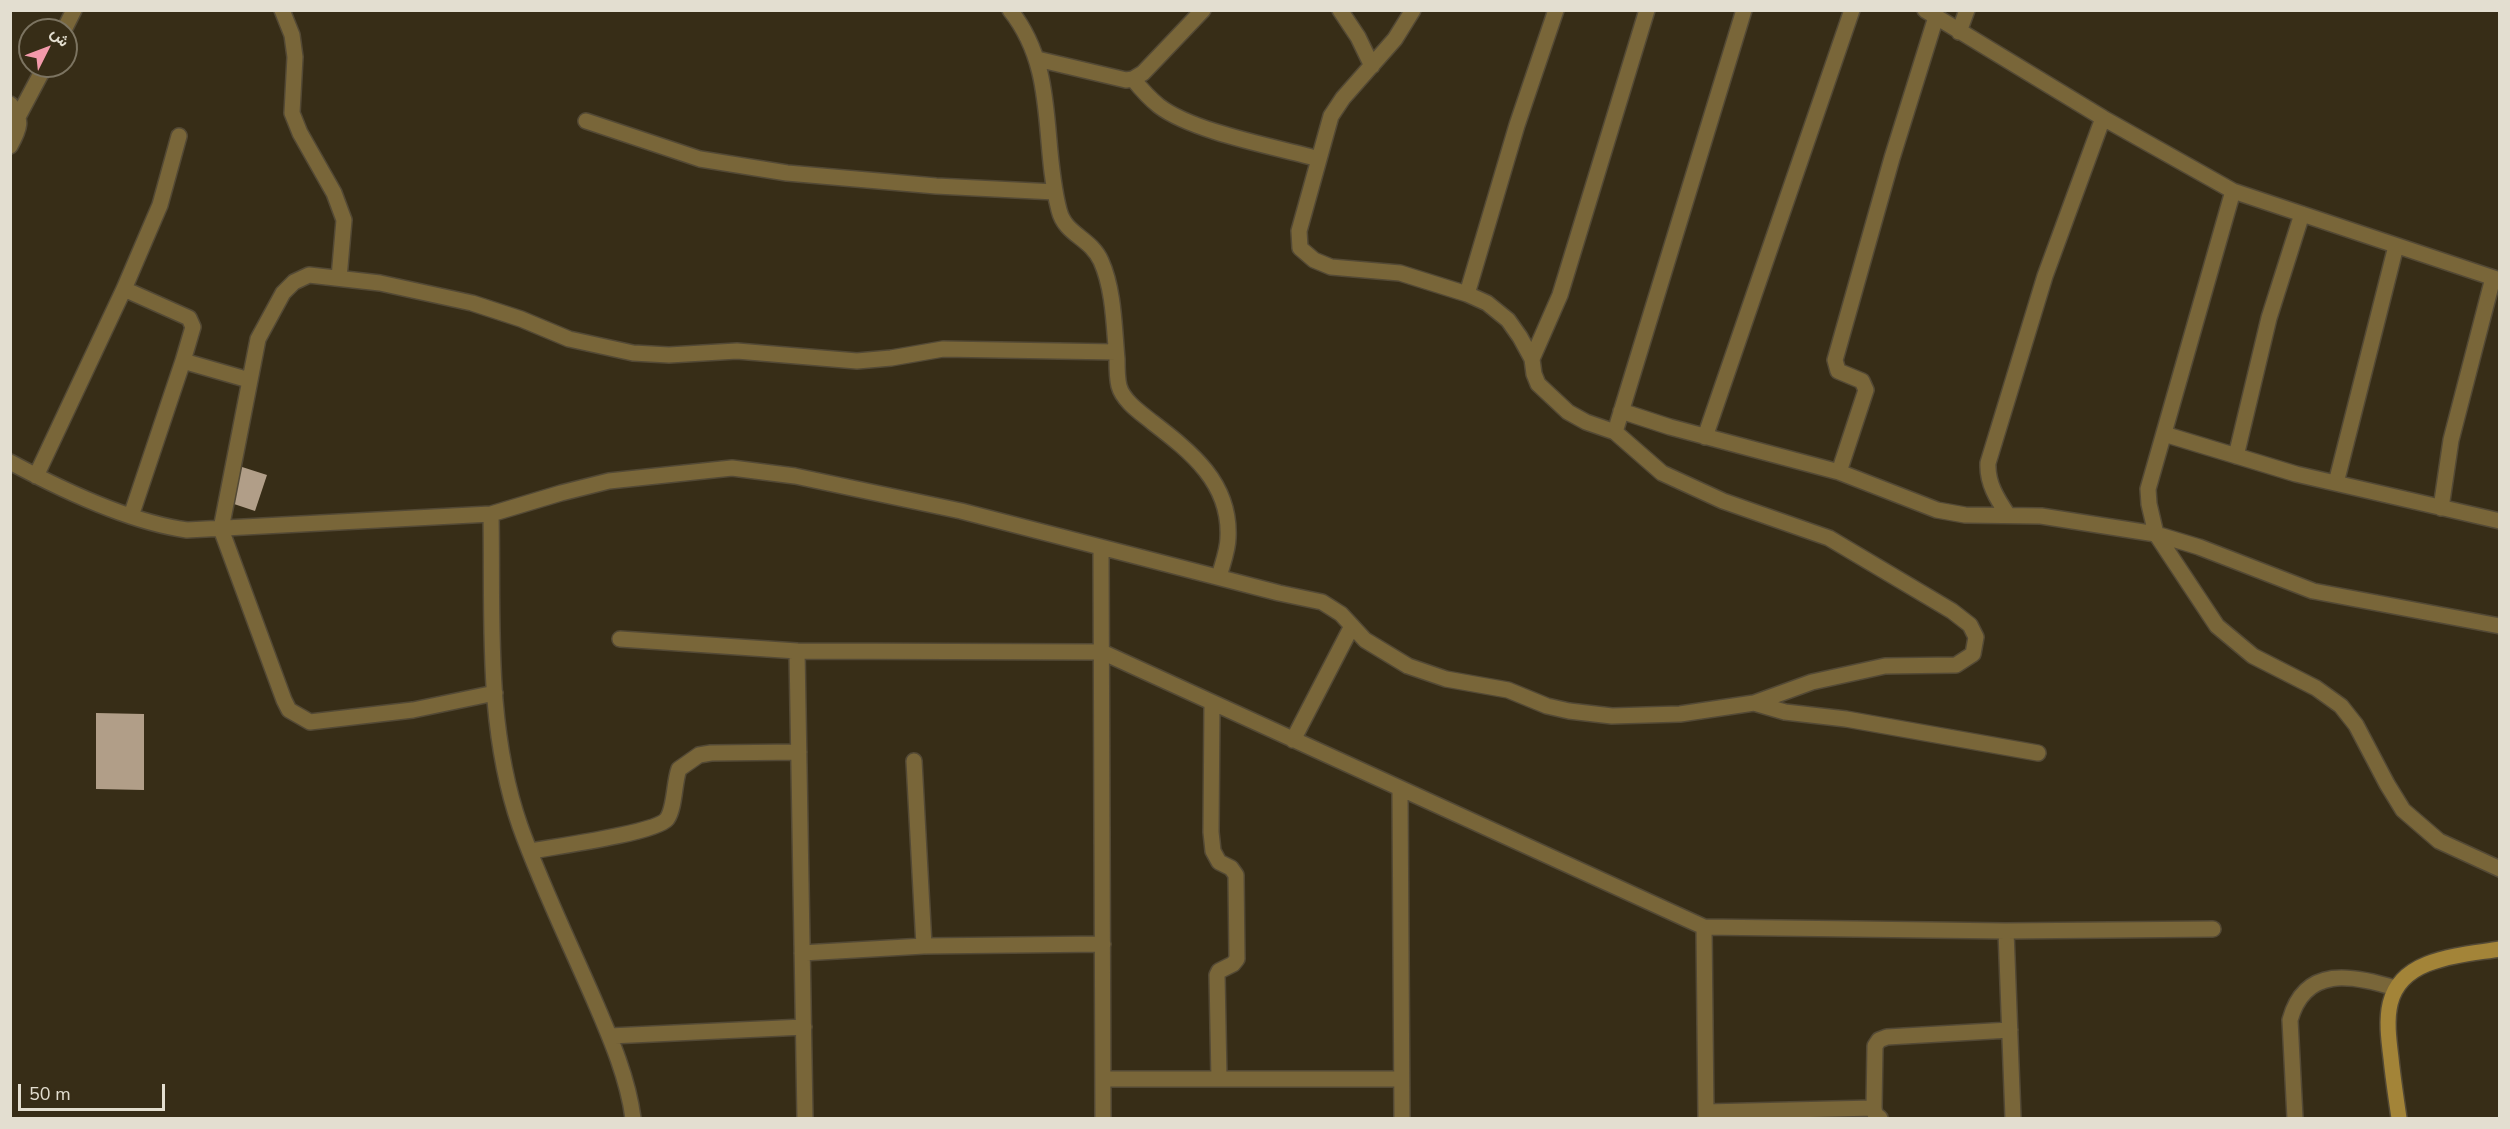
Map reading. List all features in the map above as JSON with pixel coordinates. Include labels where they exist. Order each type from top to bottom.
[{"type":"main road","points":[[2398,1119],[2387,1027],[2388,1005],[2395,988],[2425,965],[2447,958],[2499,949]]},
{"type":"street","points":[[282,10],[292,35],[295,57],[292,113],[300,133],[343,213],[344,235],[339,278]]},
{"type":"street","points":[[1010,10],[1028,35],[1037,59],[1046,99],[1055,192],[1065,226],[1088,243],[1100,259],[1106,276],[1119,387],[1126,399],[1194,457],[1212,476],[1223,500],[1228,538],[1219,577]]},
{"type":"street","points":[[1037,59],[1084,71],[1133,79],[1143,74],[1203,10]]},
{"type":"street","points":[[1340,10],[1358,37],[1372,66]]},
{"type":"street","points":[[1413,10],[1395,39],[1343,98],[1331,116],[1299,231],[1300,248],[1314,260],[1331,267],[1400,273],[1467,294],[1487,303],[1508,320],[1532,359]]},
{"type":"street","points":[[1467,294],[1517,125],[1556,10]]},
{"type":"street","points":[[10,462],[36,476],[131,516],[159,526],[187,530],[491,514],[561,493],[609,482],[732,468],[795,476],[962,511],[1322,603],[1341,614],[1365,640],[1408,666],[1446,679],[1508,690],[1547,706],[1612,716],[1680,714],[1754,703],[1812,682],[1884,666],[1956,665],[1973,654],[1976,637],[1970,625],[1952,611],[1829,538],[1694,489],[1662,473],[1615,432],[1586,422],[1568,412],[1538,384],[1533,374],[1532,359],[1560,295],[1647,10]]},
{"type":"street","points":[[1615,432],[1744,10]]},
{"type":"street","points":[[1705,437],[1852,10]]},
{"type":"street","points":[[1959,32],[1967,10]]},
{"type":"street","points":[[1839,472],[1866,390],[1862,381],[1838,371],[1835,360],[1930,14],[2103,118],[2233,191],[2496,279],[2451,440],[2441,508]]},
{"type":"street","points":[[10,146],[19,131],[15,110],[37,78]]},
{"type":"street","points":[[1133,79],[1160,107],[1182,119],[1319,159]]},
{"type":"street","points":[[2008,515],[1991,486],[1987,474],[1988,463],[2045,276],[2103,118]]},
{"type":"street","points":[[586,121],[700,159],[776,171],[936,186],[1055,192]]},
{"type":"street","points":[[36,476],[124,289],[160,205],[179,136]]},
{"type":"street","points":[[2233,191],[2148,489],[2156,534],[2217,626],[2235,643],[2253,656],[2316,688],[2341,706],[2356,725],[2386,784],[2403,810],[2439,841],[2499,869]]},
{"type":"street","points":[[2236,456],[2270,318],[2302,214]]},
{"type":"street","points":[[2336,483],[2396,246]]},
{"type":"street","points":[[495,693],[390,713],[310,722],[289,710],[284,700],[221,529],[258,339],[283,293],[294,282],[309,276],[380,283],[472,303],[521,319],[568,339],[633,353],[669,356],[737,351],[857,361],[943,349],[1116,352]]},
{"type":"street","points":[[124,289],[189,318],[193,327],[131,516]]},
{"type":"street","points":[[183,361],[249,380]]},
{"type":"street","points":[[1621,411],[1705,437],[1839,472],[1937,510],[1965,515],[2041,516],[2156,534],[2199,547],[2313,591],[2499,626]]},
{"type":"street","points":[[2164,434],[2336,483],[2499,521]]},
{"type":"street","points":[[491,514],[495,693],[500,756],[520,826],[610,1036],[631,1105],[633,1119]]},
{"type":"street","points":[[1101,548],[1104,1119]]},
{"type":"street","points":[[1293,740],[1352,626]]},
{"type":"street","points":[[620,639],[796,651],[1102,652],[1704,927],[2006,931],[2213,929]]},
{"type":"street","points":[[796,651],[805,1119]]},
{"type":"street","points":[[1212,703],[1211,832],[1213,851],[1219,862],[1234,870],[1236,875],[1237,959],[1233,964],[1219,971],[1217,980],[1219,1079]]},
{"type":"street","points":[[1754,703],[1785,712],[1846,719],[2038,753]]},
{"type":"street","points":[[531,851],[620,835],[663,823],[670,813],[679,769],[699,755],[799,752]]},
{"type":"street","points":[[914,761],[924,946]]},
{"type":"street","points":[[1400,790],[1402,1119]]},
{"type":"street","points":[[1704,927],[1706,1115],[1877,1113],[1875,1046],[1882,1038],[2010,1030]]},
{"type":"street","points":[[2006,931],[2013,1119]]},
{"type":"street","points":[[802,952],[924,946],[1103,944]]},
{"type":"street","points":[[2295,1119],[2290,1020],[2301,996],[2311,986],[2323,980],[2336,978],[2354,978],[2395,988]]},
{"type":"street","points":[[610,1036],[804,1027]]},
{"type":"street","points":[[1103,1079],[1401,1080]]},
{"type":"building","points":[[239,466],[267,475],[255,511],[228,502]]},
{"type":"building","points":[[96,713],[144,714],[144,790],[96,789]]}]
